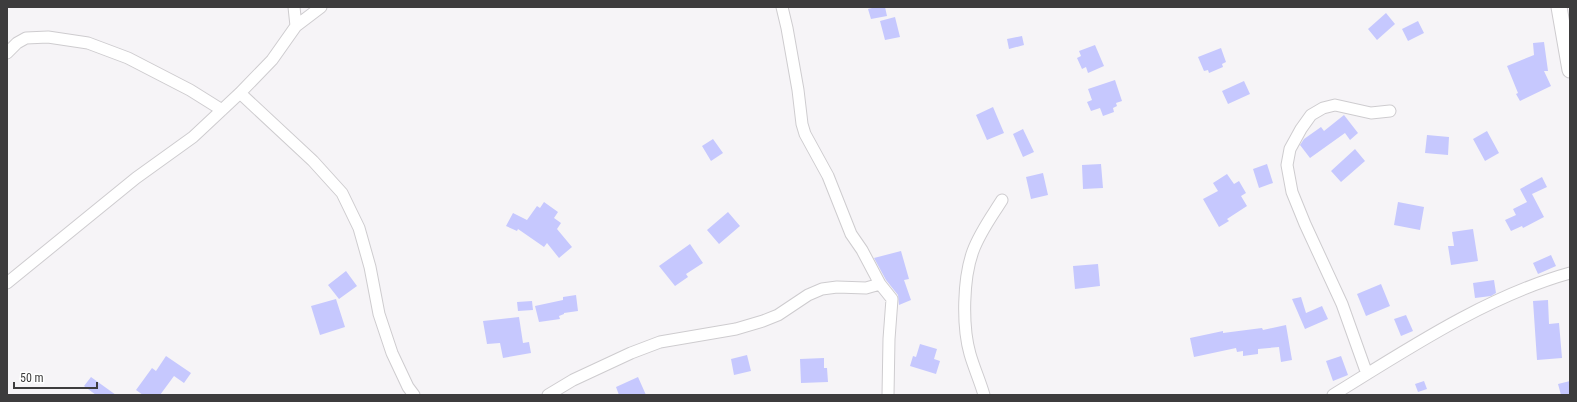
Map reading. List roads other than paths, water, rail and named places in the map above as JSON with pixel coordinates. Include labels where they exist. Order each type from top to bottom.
[{"type":"main road","points":[[1559,7],[1570,70]]},
{"type":"street","points":[[294,7],[296,26]]},
{"type":"street","points":[[7,283],[136,178],[193,137],[240,93],[272,60],[296,26],[321,7]]},
{"type":"street","points":[[782,7],[798,90],[804,134],[828,176],[851,234],[862,250],[880,284],[892,299],[888,339],[888,395]]},
{"type":"street","points":[[7,53],[17,43],[26,38],[48,37],[88,43],[142,65],[190,90],[222,110]]},
{"type":"street","points":[[240,93],[313,161],[342,193],[359,228],[370,267],[379,314],[392,353],[408,387],[414,395]]},
{"type":"street","points":[[1367,374],[1342,304],[1305,224],[1295,198],[1287,165],[1290,149],[1300,129],[1311,115],[1323,108],[1335,105],[1371,113],[1390,111]]},
{"type":"street","points":[[984,395],[969,352],[965,325],[965,299],[973,252],[980,236],[1002,200]]},
{"type":"street","points":[[1333,395],[1432,335],[1504,297],[1544,281],[1570,274]]},
{"type":"street","points":[[548,395],[573,380],[631,353],[660,342],[736,329],[763,321],[778,315],[808,295],[822,289],[837,286],[866,288],[880,284]]}]
